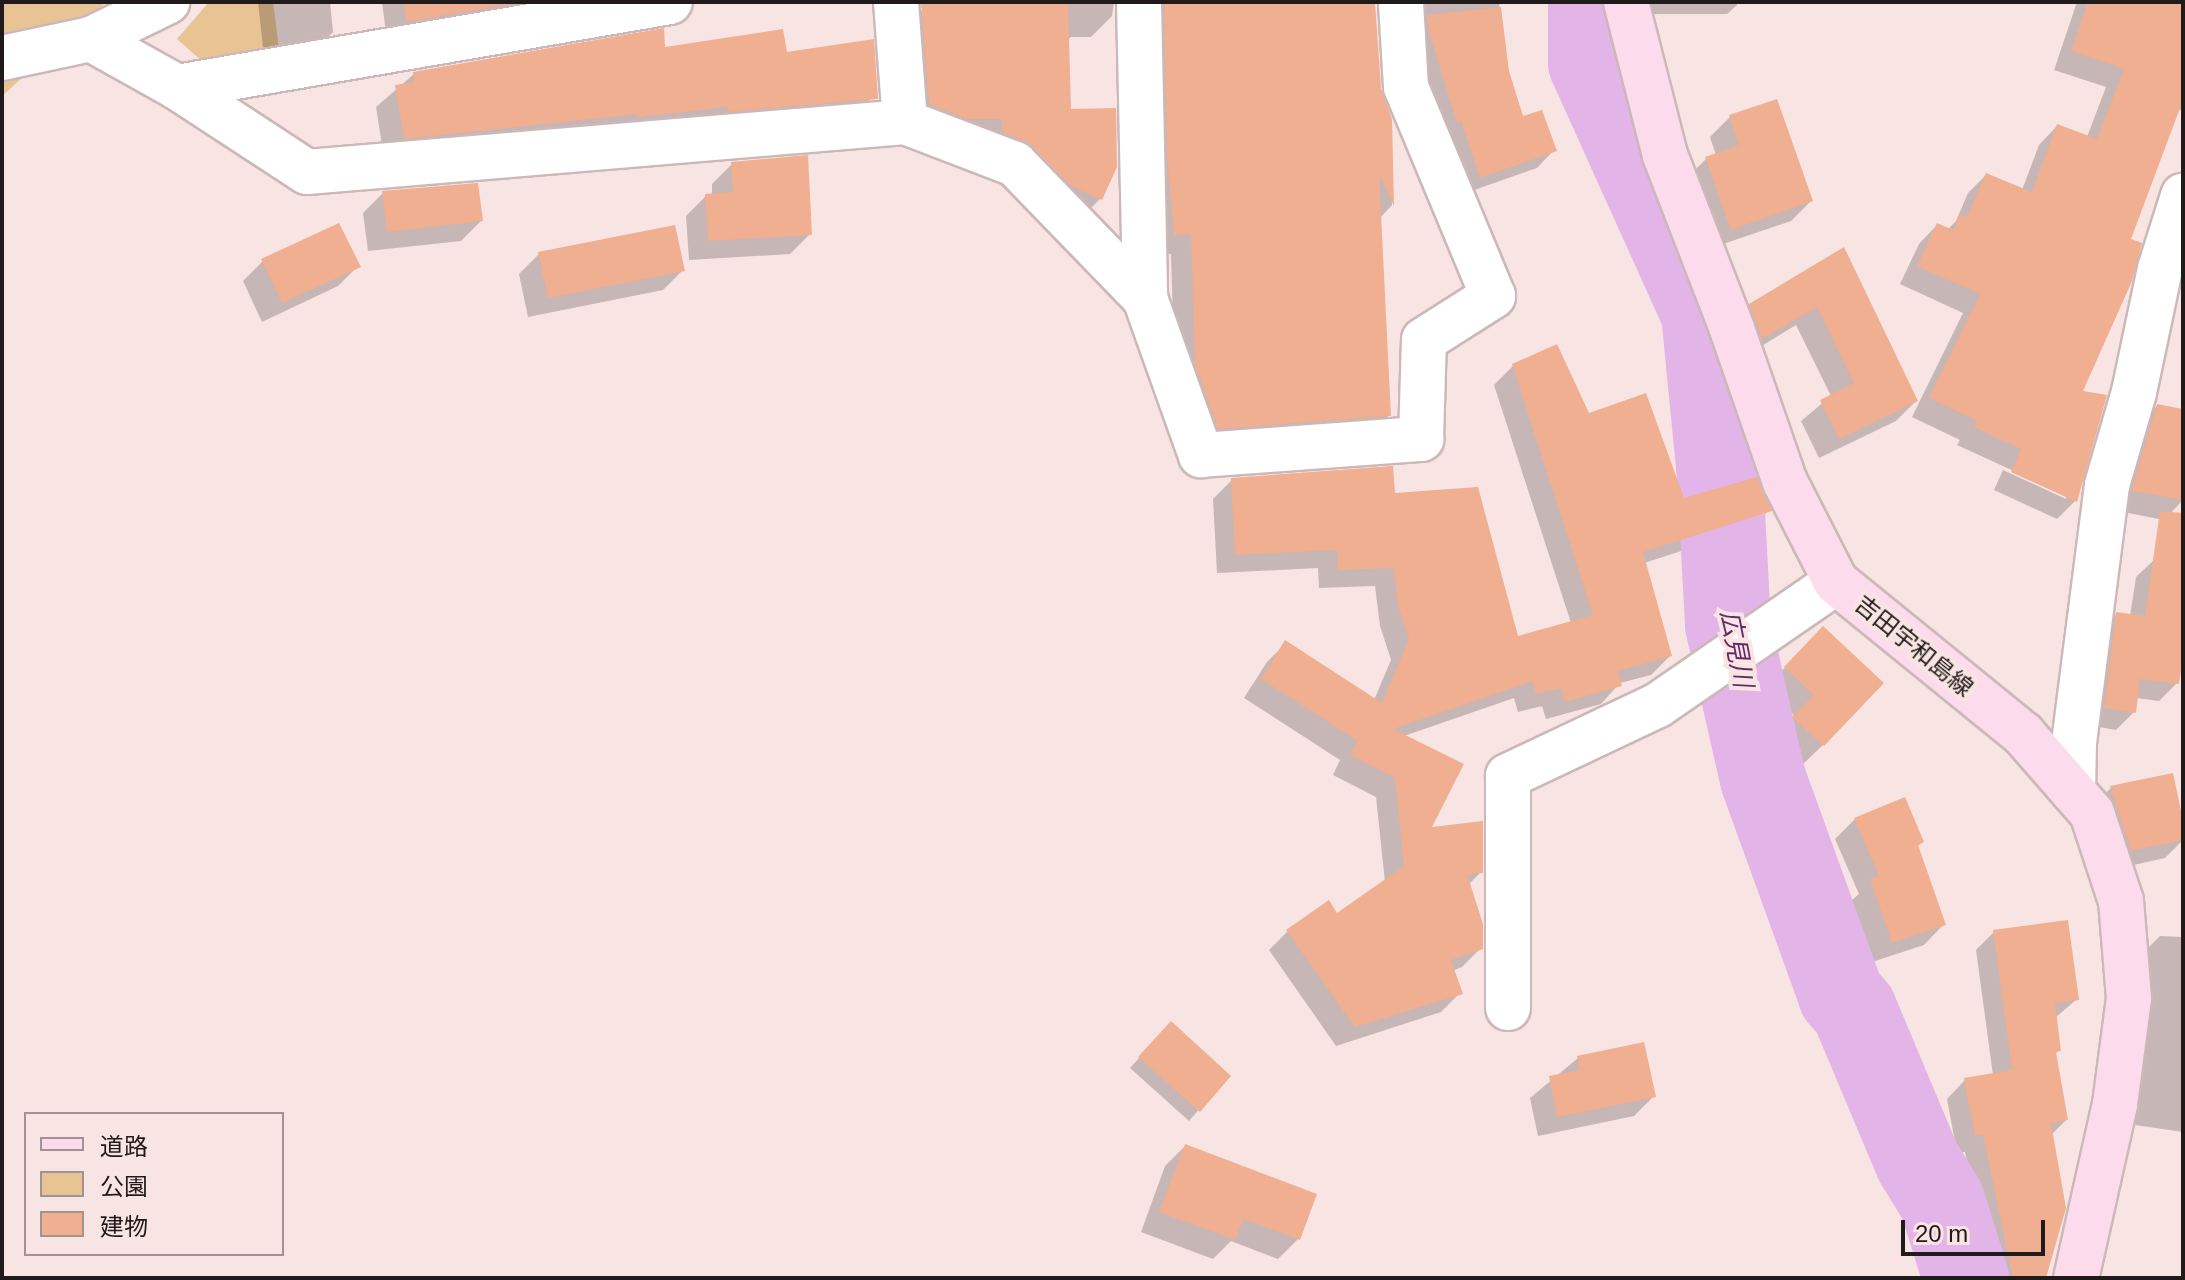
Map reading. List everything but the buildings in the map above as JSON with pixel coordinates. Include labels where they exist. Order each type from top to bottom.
[{"type":"main road","name":"吉田宇和島線","points":[[1626,2],[1665,155],[1732,329],[1785,482],[1836,582],[2023,734],[2092,813],[2121,901],[2129,998],[2115,1104],[2076,1278]]},
{"type":"street","points":[[2,58],[91,39],[167,2]]},
{"type":"street","points":[[177,87],[670,2]]},
{"type":"street","points":[[896,2],[905,122]]},
{"type":"street","points":[[1139,2],[1145,298],[1201,455],[1421,439],[1424,340],[1493,296],[1406,87],[1401,2]]},
{"type":"street","points":[[91,39],[177,87],[307,172],[905,122],[1015,164],[1145,298]]},
{"type":"street","points":[[2073,791],[2074,743],[2107,485],[2134,392],[2160,269],[2183,196]]},
{"type":"street","points":[[1508,1008],[1508,776],[1658,705],[1836,582]]},
{"type":"green space","points":[[2,2],[106,2],[2,96]]},
{"type":"green space","points":[[209,2],[273,2],[279,49],[211,69],[177,39]]},
{"type":"waterway","name":"広見川","points":[[1591,2],[1591,63],[1704,313],[1720,476],[1728,625],[1763,779],[1841,995],[1854,1010],[1918,1162],[1942,1201],[1966,1278]]}]
